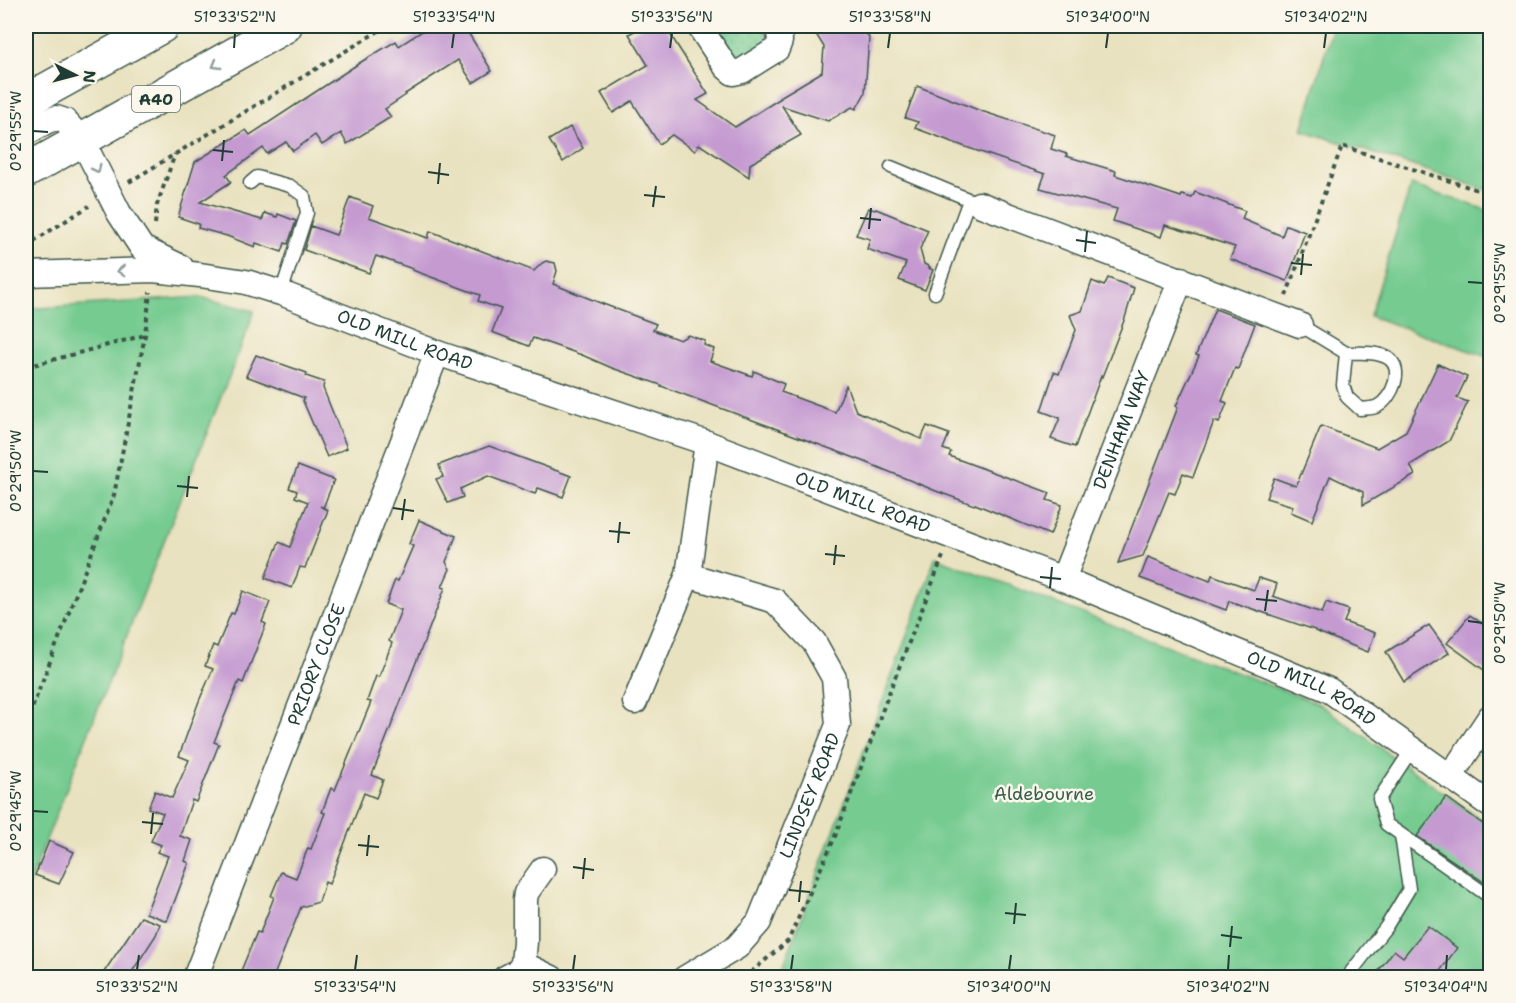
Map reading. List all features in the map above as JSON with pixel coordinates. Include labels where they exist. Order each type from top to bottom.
[{"type":"highway","points":[[26,101],[162,26]]},
{"type":"highway","name":"A40","points":[[26,171],[285,26]]},
{"type":"street","points":[[699,26],[726,67],[733,73],[742,71],[777,49],[780,41],[779,32],[775,26]]},
{"type":"street","name":"OLD MILL ROAD","points":[[26,132],[56,118],[65,121],[82,140],[119,213],[142,248],[200,275]]},
{"type":"street","points":[[974,202],[1289,321]]},
{"type":"street","name":"OLD MILL ROAD","points":[[26,273],[153,270],[246,282],[281,293],[437,353],[706,443],[1063,579],[1329,690],[1491,805]]},
{"type":"street","name":"DENHAM WAY","points":[[1063,579],[1181,279]]},
{"type":"street","name":"PRIORY CLOSE","points":[[195,978],[437,353]]},
{"type":"street","points":[[634,702],[688,575],[706,443]]},
{"type":"street","name":"LINDSEY ROAD","points":[[685,978],[737,947],[759,922],[838,725],[834,678],[814,642],[776,601],[688,575]]},
{"type":"street","points":[[1450,777],[1491,717]]},
{"type":"street","points":[[543,869],[526,893],[525,931],[514,971],[552,978]]},
{"type":"lane","points":[[891,167],[974,202],[935,293]]},
{"type":"lane","points":[[250,183],[257,177],[290,186],[304,196],[307,213],[281,293]]},
{"type":"lane","points":[[1289,321],[1346,353],[1372,354],[1390,360],[1396,372],[1394,385],[1386,400],[1376,408],[1360,408],[1347,397],[1343,385],[1346,353]]},
{"type":"lane","points":[[1412,749],[1378,799],[1386,824],[1491,897]]},
{"type":"lane","points":[[1358,978],[1351,972],[1386,927],[1409,889],[1401,836]]},
{"type":"path","points":[[128,182],[387,26]]},
{"type":"path","points":[[1289,321],[1342,146],[1491,194]]},
{"type":"path","points":[[157,232],[155,224],[157,205],[175,153]]},
{"type":"path","points":[[26,246],[90,205]]},
{"type":"path","points":[[26,724],[114,495],[145,335],[153,270]]},
{"type":"path","points":[[26,367],[145,335]]},
{"type":"path","points":[[744,978],[788,941],[834,839],[950,536]]},
{"type":"green space","points":[[713,26],[761,26],[767,35],[768,43],[740,61],[729,50]]},
{"type":"green space","points":[[1333,26],[1490,26],[1490,191],[1302,130]]},
{"type":"green space","points":[[1411,185],[1490,211],[1490,358],[1370,316]]},
{"type":"green space","points":[[200,297],[254,311],[26,891],[26,309]]},
{"type":"green space","name":"Aldebourne","points":[[935,557],[1319,704],[1490,826],[1490,977],[779,978]]},
{"type":"building","points":[[430,26],[464,26],[492,71],[473,83],[458,60],[385,109],[391,117],[347,144],[341,133],[322,145],[315,135],[293,151],[286,142],[267,154],[263,148],[226,175],[231,182],[200,202],[262,220],[265,213],[277,217],[278,214],[296,221],[288,244],[285,243],[282,252],[256,243],[255,247],[198,228],[199,224],[178,217],[195,162],[246,130],[250,135],[361,62],[396,41],[399,46]]},
{"type":"building","points":[[643,26],[665,26],[708,94],[697,100],[735,127],[822,72],[824,47],[811,26],[857,26],[869,37],[865,93],[856,109],[852,107],[828,121],[782,106],[801,135],[750,164],[749,177],[699,144],[695,151],[672,135],[659,144],[632,101],[613,113],[601,93],[648,65],[629,34]]},
{"type":"building","points":[[917,86],[981,111],[1055,135],[1051,149],[1067,154],[1066,156],[1116,171],[1115,175],[1181,197],[1182,195],[1192,198],[1195,192],[1245,211],[1242,219],[1282,236],[1286,225],[1305,232],[1287,281],[1230,259],[1235,247],[1165,225],[1161,237],[1113,221],[1117,209],[1040,188],[1045,174],[915,128],[918,122],[905,118]]},
{"type":"building","points":[[570,127],[583,148],[563,162],[549,140]]},
{"type":"building","points":[[350,197],[373,206],[369,217],[428,238],[430,231],[534,271],[546,261],[555,263],[557,271],[553,284],[656,324],[653,330],[680,340],[688,335],[705,341],[704,345],[714,349],[710,361],[752,376],[754,371],[784,384],[781,392],[835,412],[846,385],[856,411],[921,439],[927,426],[949,434],[943,449],[951,452],[949,456],[1050,493],[1047,500],[1062,505],[1050,535],[975,504],[582,355],[533,338],[529,346],[492,332],[501,309],[478,301],[480,295],[413,269],[376,256],[369,273],[304,250],[311,226],[336,235]]},
{"type":"building","points":[[868,208],[876,209],[928,230],[920,249],[924,264],[933,270],[925,290],[899,280],[906,263],[867,249],[870,239],[856,235]]},
{"type":"building","points":[[1108,278],[1134,288],[1125,318],[1075,447],[1051,439],[1060,418],[1041,411],[1054,372],[1059,374],[1076,330],[1070,315],[1082,311],[1092,281],[1104,286]]},
{"type":"building","points":[[1215,309],[1255,324],[1238,369],[1235,368],[1222,401],[1227,403],[1219,423],[1214,421],[1193,477],[1183,473],[1175,494],[1169,492],[1143,556],[1118,563],[1178,407],[1176,406],[1199,356],[1196,355]]},
{"type":"building","points":[[256,355],[307,373],[306,376],[324,382],[323,388],[347,448],[327,457],[303,401],[304,398],[246,376]]},
{"type":"building","points":[[1438,364],[1467,377],[1457,398],[1468,402],[1449,441],[1410,465],[1415,475],[1363,505],[1363,492],[1330,476],[1312,521],[1291,512],[1293,506],[1266,498],[1274,478],[1296,486],[1321,426],[1377,448],[1406,431]]},
{"type":"building","points":[[489,446],[571,476],[563,497],[538,488],[535,494],[488,476],[460,489],[463,497],[448,503],[436,479],[443,477],[439,465]]},
{"type":"building","points":[[298,466],[334,480],[323,508],[328,510],[305,568],[300,567],[292,588],[265,578],[279,542],[290,547],[308,502],[295,497],[297,491],[289,488]]},
{"type":"building","points":[[419,520],[456,536],[446,562],[450,569],[442,587],[445,588],[372,775],[383,780],[376,798],[364,793],[329,884],[325,882],[319,902],[301,907],[273,978],[238,978],[257,932],[260,933],[281,872],[296,878],[308,848],[311,849],[325,813],[322,812],[331,788],[335,790],[371,702],[367,701],[392,643],[389,641],[401,610],[386,604],[395,580],[398,581],[413,546],[409,544]]},
{"type":"building","points":[[1148,557],[1210,581],[1212,575],[1254,590],[1259,578],[1277,584],[1273,596],[1322,613],[1326,602],[1349,610],[1344,622],[1375,633],[1368,652],[1315,630],[1229,601],[1226,610],[1140,578]]},
{"type":"building","points":[[243,591],[270,602],[262,622],[266,624],[243,683],[239,681],[214,742],[219,744],[196,802],[192,800],[180,836],[192,840],[185,861],[189,863],[167,921],[146,913],[168,856],[157,852],[161,845],[151,841],[163,813],[148,808],[155,791],[172,798],[189,760],[179,756],[213,669],[205,666],[213,645],[217,647],[231,613],[234,614]]},
{"type":"building","points":[[1470,615],[1491,630],[1491,675],[1447,643]]},
{"type":"building","points":[[1429,625],[1449,653],[1404,682],[1386,652]]},
{"type":"building","points":[[1446,797],[1491,830],[1491,887],[1417,836]]},
{"type":"building","points":[[49,841],[74,852],[59,884],[35,875]]},
{"type":"building","points":[[141,917],[160,924],[156,935],[128,978],[100,978]]},
{"type":"building","points":[[1428,926],[1457,948],[1435,978],[1373,978],[1394,950],[1403,957]]}]
